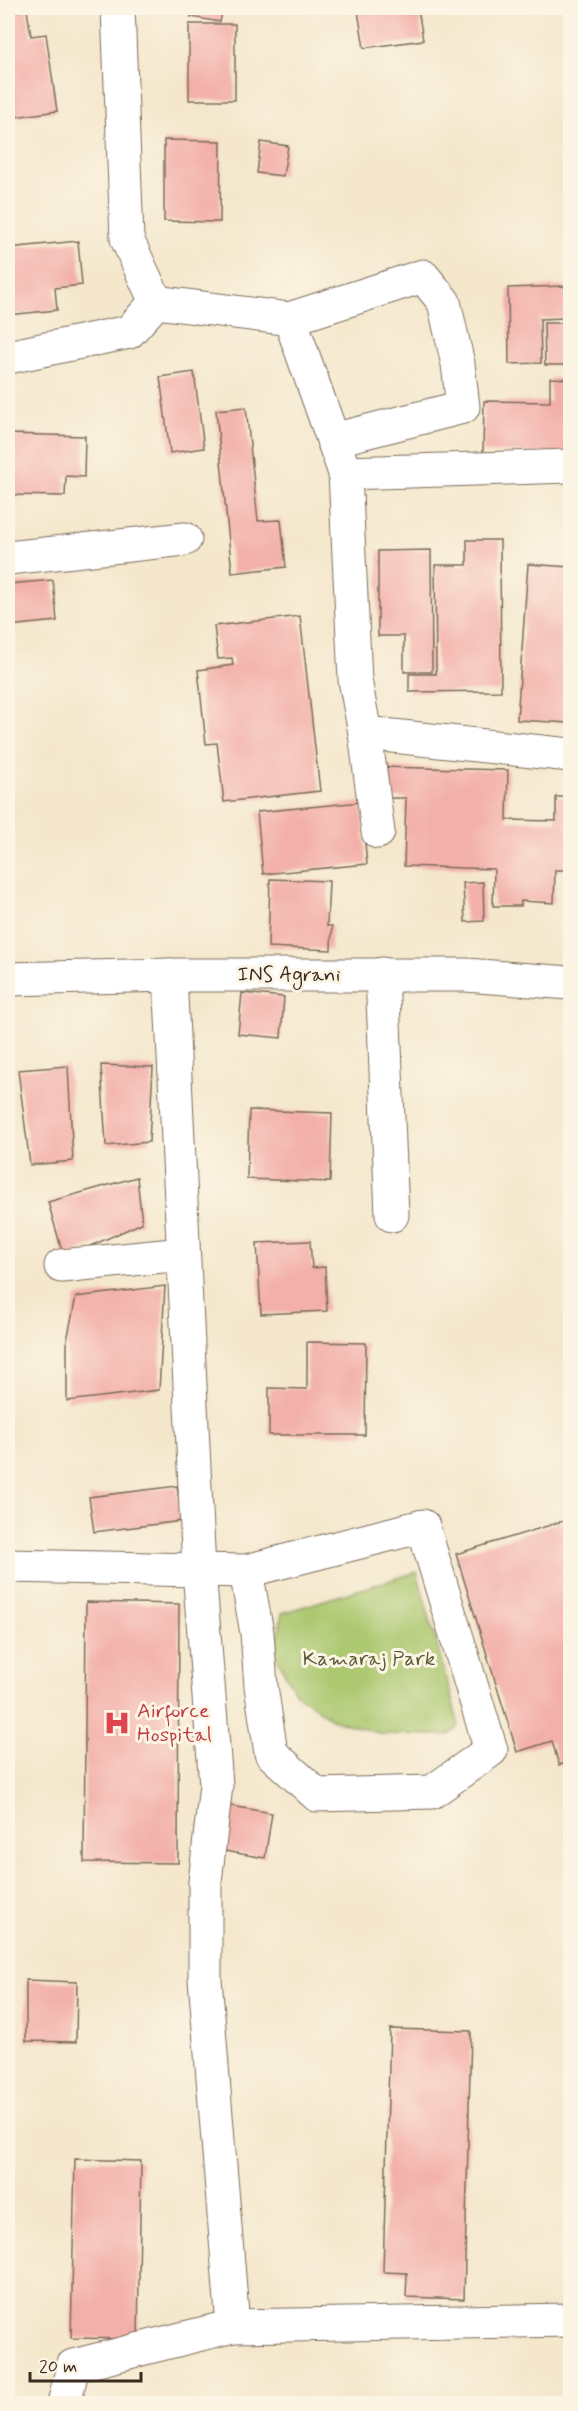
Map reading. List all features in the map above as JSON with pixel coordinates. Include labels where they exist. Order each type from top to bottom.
[{"type":"street","points":[[118,8],[127,239],[156,302]]},
{"type":"street","points":[[156,302],[289,319],[423,276],[444,302],[458,364],[463,407],[333,440]]},
{"type":"street","points":[[8,357],[129,332],[156,302]]},
{"type":"street","points":[[289,319],[345,473],[355,680],[365,733],[378,832]]},
{"type":"street","points":[[345,473],[570,466]]},
{"type":"street","points":[[8,558],[185,539]]},
{"type":"street","points":[[365,733],[570,755]]},
{"type":"street","points":[[382,974],[392,1215]]},
{"type":"street","name":"INS Agrani","points":[[8,979],[170,975],[382,974],[466,975],[570,983]]},
{"type":"street","points":[[170,975],[198,1570],[216,1785],[205,1882],[205,1978],[233,2326]]},
{"type":"street","points":[[61,1266],[183,1254]]},
{"type":"street","points":[[8,1566],[246,1571],[423,1526],[491,1750],[432,1792],[317,1795],[271,1754],[261,1686],[257,1633],[246,1571]]},
{"type":"street","points":[[64,2403],[73,2366],[233,2326],[570,2320]]},
{"type":"green space","name":"Kamaraj Park","points":[[417,1572],[459,1726],[449,1735],[382,1734],[331,1719],[295,1692],[275,1654],[282,1613]]},
{"type":"building","points":[[193,8],[223,8],[220,22],[191,17]]},
{"type":"building","points":[[418,8],[423,40],[364,48],[358,11]]},
{"type":"building","points":[[27,10],[31,36],[46,34],[57,111],[8,118],[8,12]]},
{"type":"building","points":[[189,24],[235,24],[235,100],[189,100]]},
{"type":"building","points":[[164,140],[221,141],[220,222],[164,221]]},
{"type":"building","points":[[261,142],[288,146],[283,176],[257,173]]},
{"type":"building","points":[[78,241],[82,285],[55,288],[57,310],[8,315],[8,248]]},
{"type":"building","points":[[565,286],[565,318],[540,319],[541,363],[509,364],[508,288]]},
{"type":"building","points":[[544,323],[570,323],[570,365],[545,365]]},
{"type":"building","points":[[194,372],[204,448],[170,453],[160,377]]},
{"type":"building","points":[[550,378],[570,379],[570,454],[483,452],[484,401],[550,402]]},
{"type":"building","points":[[246,407],[258,521],[281,520],[286,567],[232,573],[216,410]]},
{"type":"building","points":[[8,434],[85,436],[84,477],[66,476],[65,496],[8,495]]},
{"type":"building","points":[[467,540],[500,540],[501,691],[409,692],[409,674],[436,674],[435,565],[467,565]]},
{"type":"building","points":[[431,550],[432,672],[404,672],[404,636],[378,636],[378,551]]},
{"type":"building","points":[[528,564],[570,567],[570,723],[517,720]]},
{"type":"building","points":[[53,580],[57,621],[8,626],[8,584]]},
{"type":"building","points":[[300,616],[320,791],[224,802],[217,743],[206,744],[198,670],[233,665],[232,658],[218,659],[214,626]]},
{"type":"building","points":[[381,767],[508,770],[507,820],[556,821],[556,797],[570,797],[570,870],[555,870],[554,903],[521,901],[521,906],[493,906],[494,869],[404,866],[406,798],[380,798]]},
{"type":"building","points":[[361,802],[367,864],[263,874],[257,812]]},
{"type":"building","points":[[270,879],[329,881],[327,926],[332,926],[331,950],[268,947]]},
{"type":"building","points":[[483,882],[484,921],[465,922],[463,883]]},
{"type":"building","points":[[242,993],[284,997],[281,1038],[238,1034]]},
{"type":"building","points":[[101,1065],[153,1067],[149,1142],[106,1146]]},
{"type":"building","points":[[68,1066],[73,1161],[30,1165],[18,1070]]},
{"type":"building","points":[[249,1110],[332,1113],[330,1182],[247,1179]]},
{"type":"building","points":[[137,1177],[142,1223],[64,1258],[48,1202]]},
{"type":"building","points":[[310,1241],[312,1268],[325,1267],[327,1311],[261,1314],[257,1243]]},
{"type":"building","points":[[165,1286],[159,1390],[67,1401],[67,1340],[76,1297]]},
{"type":"building","points":[[307,1342],[366,1343],[365,1435],[269,1435],[269,1388],[307,1389]]},
{"type":"building","points":[[177,1486],[182,1521],[94,1532],[89,1497]]},
{"type":"building","points":[[570,1519],[570,1762],[559,1765],[552,1741],[517,1752],[456,1554]]},
{"type":"building","name":"Airforce Hospital","points":[[86,1602],[179,1604],[178,1863],[84,1862]]},
{"type":"building","points":[[226,1805],[272,1813],[265,1858],[219,1850]]},
{"type":"building","points":[[26,1980],[77,1982],[76,2042],[26,2041]]},
{"type":"building","points":[[390,2029],[471,2031],[464,2299],[406,2297],[407,2273],[383,2272]]},
{"type":"building","points":[[75,2159],[141,2161],[138,2339],[71,2338]]},
{"type":"place","name":"Airforce Hospital","points":[[117,1723]]}]
